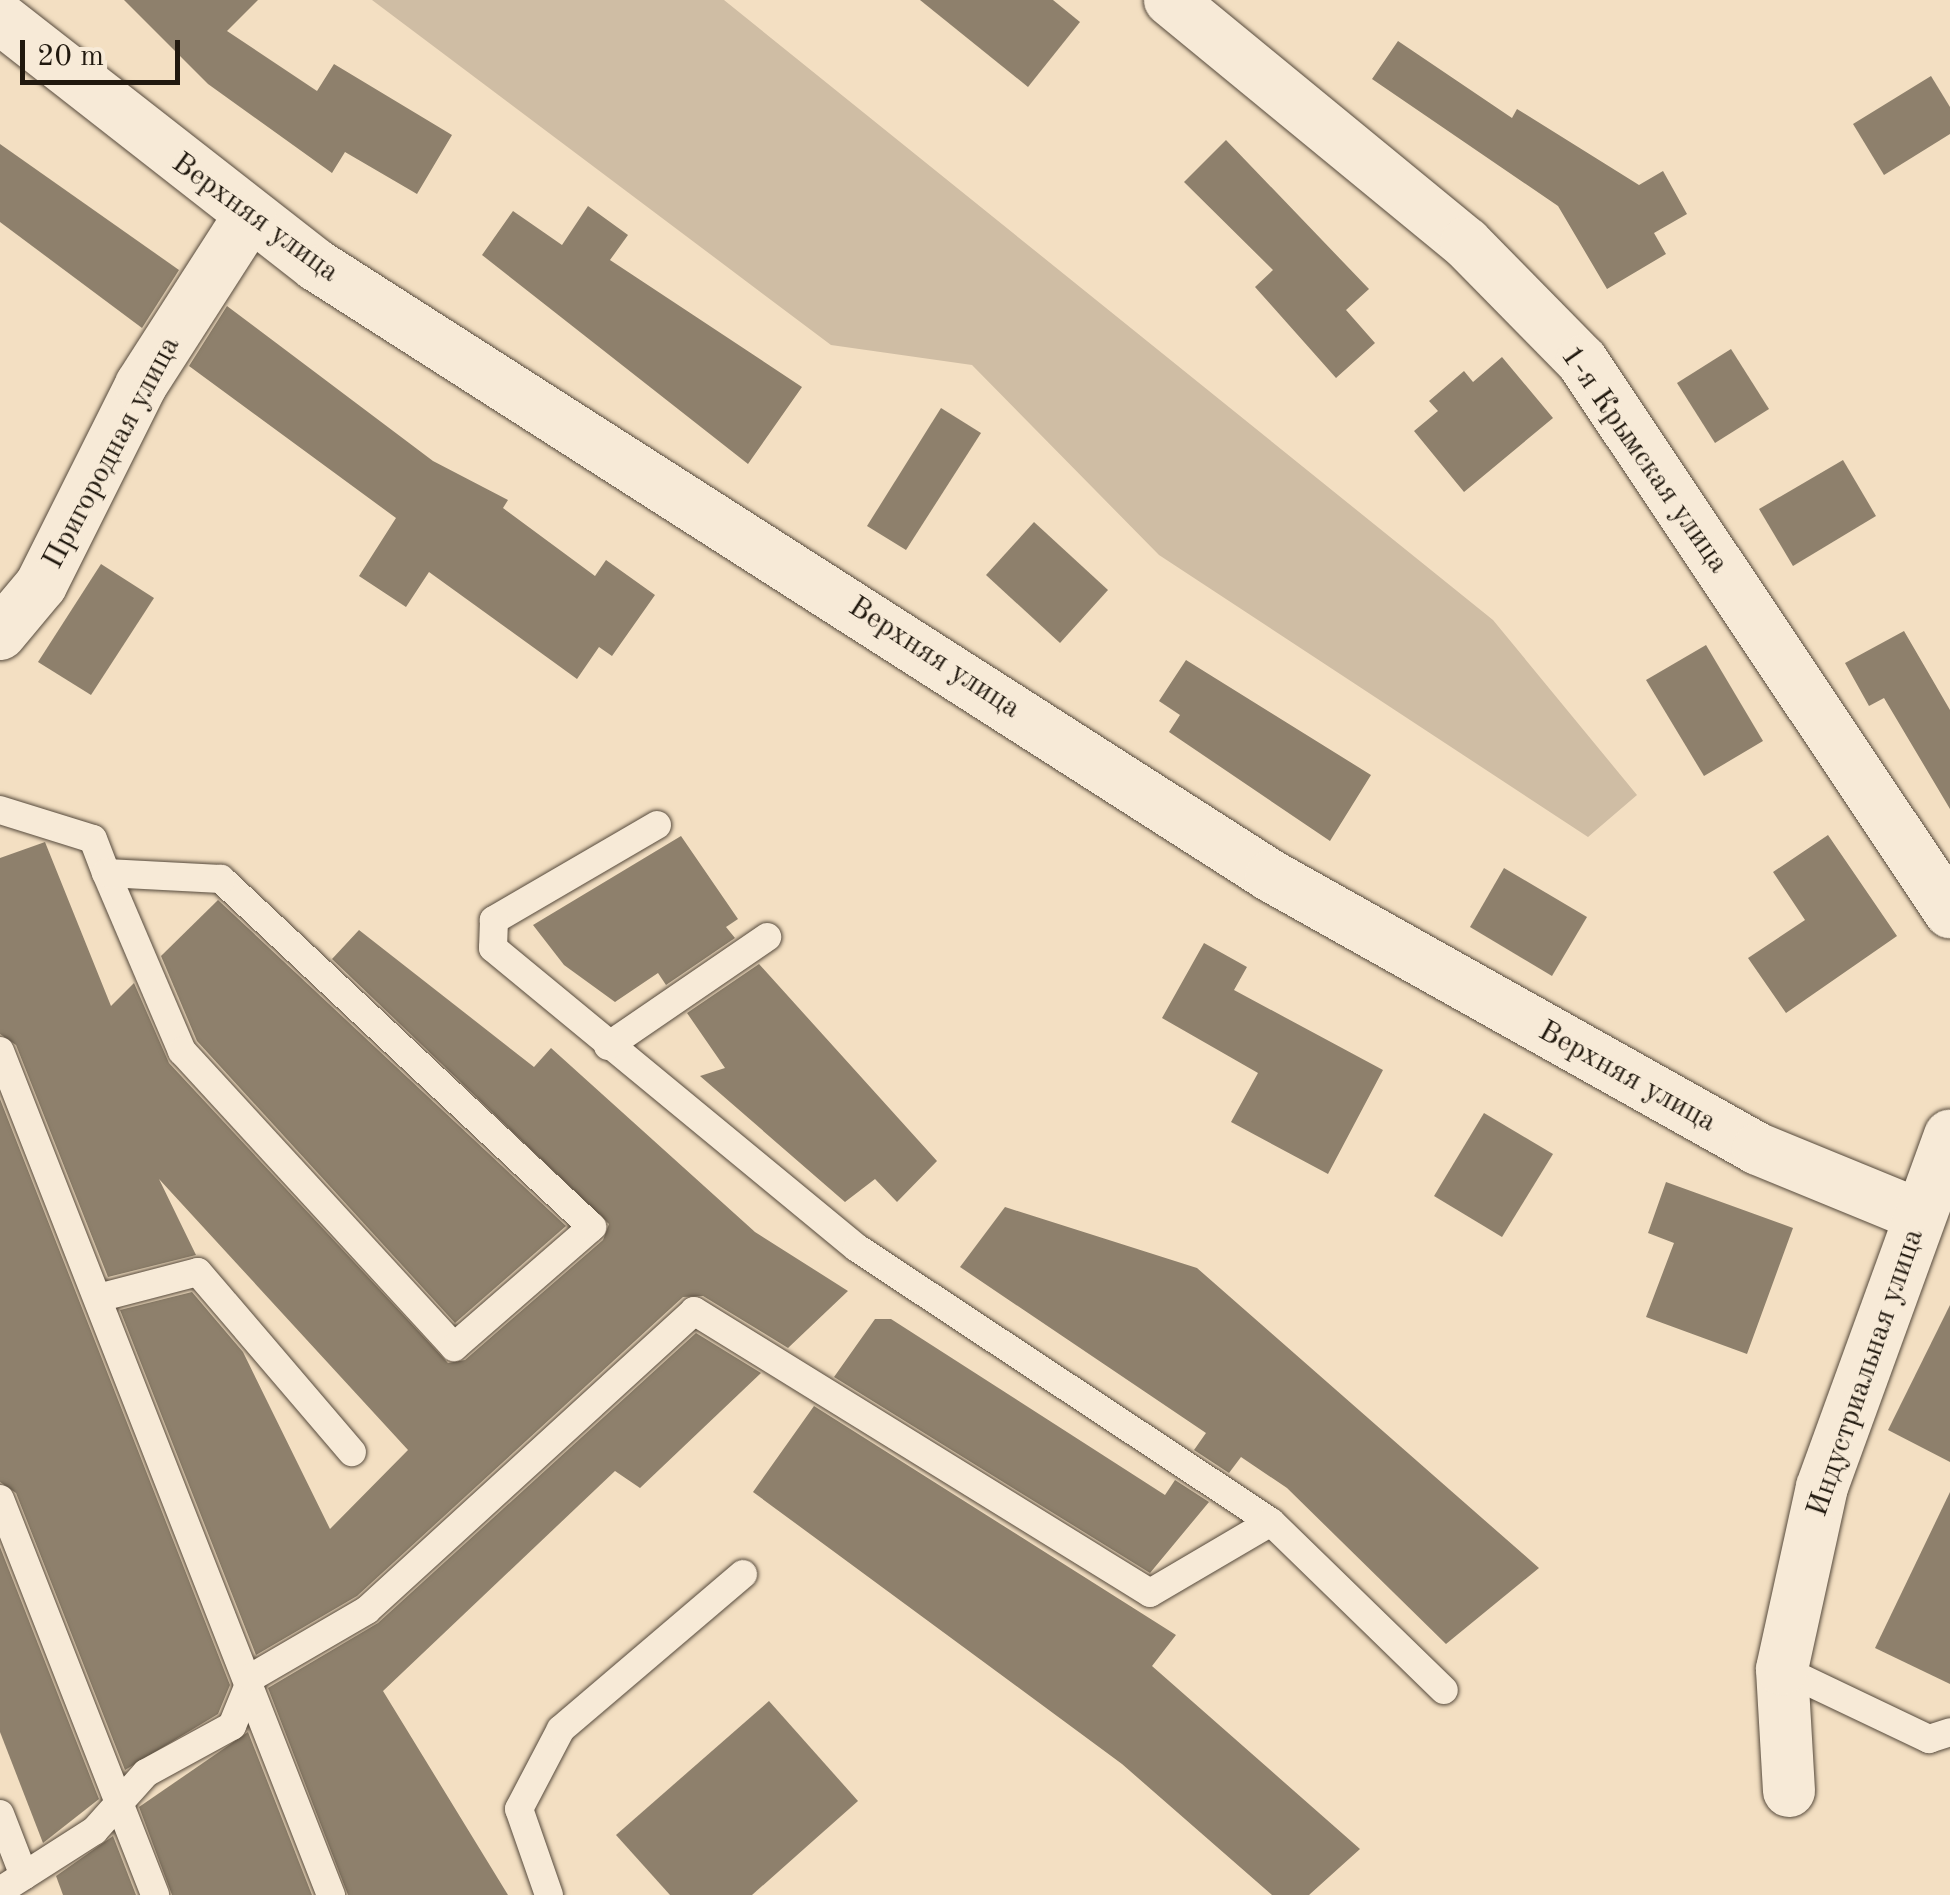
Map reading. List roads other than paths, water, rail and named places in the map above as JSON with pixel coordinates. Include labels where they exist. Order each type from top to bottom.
[{"type":"street","name":"1-я Крымская улица","points":[[1170,0],[1466,243],[1582,361],[1950,912]]},
{"type":"street","name":"Верхняя улица","points":[[0,18],[250,216],[522,402],[1271,876],[1758,1149],[1919,1215]]},
{"type":"street","name":"Пригородная улица","points":[[0,634],[42,585],[140,385],[250,216]]},
{"type":"street","name":"Индустриальная улица","points":[[1789,1792],[1782,1669],[1822,1487],[1950,1136]]},
{"type":"lane","points":[[0,810],[93,840],[106,873],[182,1051],[454,1347],[592,1227],[220,879],[106,873]]},
{"type":"lane","points":[[657,824],[494,920],[493,948],[857,1248],[1271,1522],[1444,1690]]},
{"type":"lane","points":[[608,1046],[767,936]]},
{"type":"lane","points":[[0,1051],[198,1562],[252,1676],[331,1895]]},
{"type":"lane","points":[[98,1298],[198,1272],[352,1452]]},
{"type":"lane","points":[[0,1814],[12,1883],[118,1804],[146,1773],[232,1726],[252,1676],[367,1610],[694,1311],[1150,1592],[1271,1522]]},
{"type":"lane","points":[[0,1499],[155,1895]]},
{"type":"lane","points":[[549,1895],[518,1808],[560,1729],[744,1574]]},
{"type":"lane","points":[[1782,1669],[1930,1738],[1950,1732]]}]
